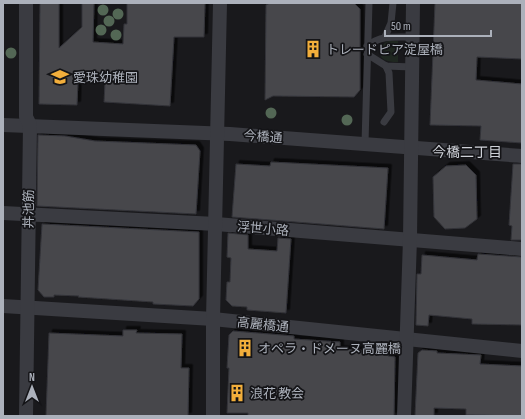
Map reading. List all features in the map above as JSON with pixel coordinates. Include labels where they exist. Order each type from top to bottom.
[{"type":"street","name":"丼池筋","points":[[26,3],[26,117],[30,125],[26,416]]},
{"type":"street","points":[[213,416],[212,318],[216,224],[220,3]]},
{"type":"street","points":[[404,416],[410,240],[413,3]]},
{"type":"street","name":"今橋通","points":[[3,125],[217,134],[365,143],[522,156]]},
{"type":"street","name":"浮世小路","points":[[3,213],[216,224],[522,249]]},
{"type":"street","name":"高麗橋通","points":[[3,306],[212,318],[522,351]]},
{"type":"lane","points":[[365,143],[369,3]]},
{"type":"lane","points":[[385,37],[391,23],[393,3]]},
{"type":"lane","points":[[367,46],[375,40],[385,37],[412,37]]},
{"type":"lane","points":[[367,54],[386,66],[412,67]]},
{"type":"lane","points":[[384,122],[391,112],[389,73],[386,66]]},
{"type":"shaded area","points":[[389,41],[398,41],[398,62],[390,62],[381,57],[381,48]]},
{"type":"building","points":[[40,3],[59,3],[59,48],[82,27],[82,3],[94,3],[93,42],[123,44],[124,24],[127,24],[127,3],[205,3],[204,37],[174,37],[170,106],[104,102],[105,83],[78,81],[77,105],[39,104]]},
{"type":"building","name":"トレードピア淀屋橋","points":[[270,3],[354,3],[360,9],[360,90],[354,97],[273,96],[265,100],[266,5]]},
{"type":"building","points":[[435,3],[522,3],[522,59],[477,57],[476,80],[522,84],[522,143],[480,140],[481,126],[430,125]]},
{"type":"building","points":[[38,135],[65,136],[95,141],[196,145],[200,151],[196,214],[37,206]]},
{"type":"building","points":[[271,162],[388,168],[384,229],[232,217],[236,164],[270,166]]},
{"type":"building","points":[[513,164],[522,164],[522,240],[511,240],[512,226],[509,225]]},
{"type":"building","points":[[466,165],[476,175],[477,219],[465,228],[445,229],[434,217],[433,177],[446,166]]},
{"type":"building","points":[[42,224],[199,232],[199,299],[193,306],[153,304],[153,302],[78,297],[79,296],[54,295],[54,297],[44,297],[38,290]]},
{"type":"building","points":[[228,233],[248,235],[248,249],[277,251],[278,238],[291,239],[286,313],[247,310],[247,307],[232,306],[226,300],[227,282],[230,282],[231,258],[227,257]]},
{"type":"building","points":[[478,254],[522,257],[522,325],[472,324],[472,319],[429,315],[428,326],[416,325],[417,274],[421,274],[422,255],[477,260]]},
{"type":"building","points":[[123,330],[137,330],[136,333],[182,334],[181,368],[189,368],[188,416],[46,416],[49,333],[123,336]]},
{"type":"building","points":[[233,331],[294,336],[294,339],[340,342],[340,349],[388,352],[388,356],[395,357],[394,416],[248,416],[248,413],[227,413],[229,335]]},
{"type":"building","points":[[422,350],[437,351],[437,353],[481,355],[480,364],[522,366],[522,416],[466,415],[466,409],[434,408],[434,416],[415,416],[418,353]]},
{"type":"place","name":"トレードピア淀屋橋","points":[[313,49]]},
{"type":"place","name":"愛珠幼稚園","points":[[60,77]]},
{"type":"place","name":"オペラ・ドメーヌ高麗橋","points":[[245,348]]},
{"type":"place","name":"浪花 教会","points":[[237,393]]},
{"type":"district","name":"今橋二丁目","points":[[467,152]]}]
